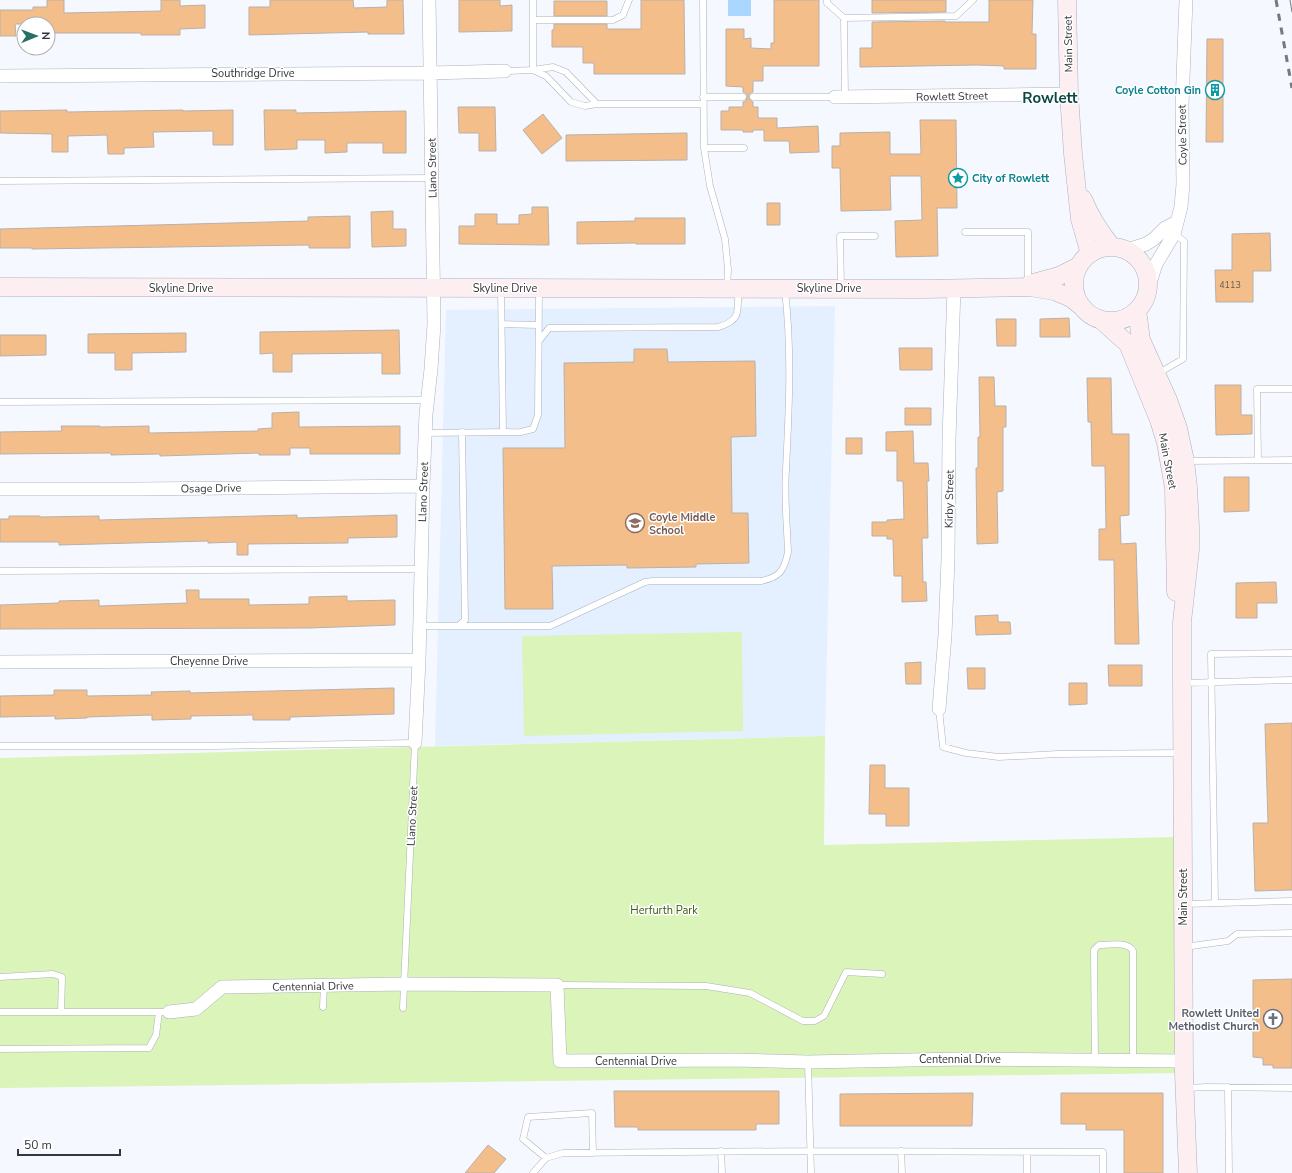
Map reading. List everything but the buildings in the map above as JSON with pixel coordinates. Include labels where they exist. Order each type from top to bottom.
[{"type":"street","name":"Llano Street","points":[[415,743],[420,626],[422,486],[434,324],[429,0]]},
{"type":"street","name":"Main Street","points":[[1067,0],[1069,94],[1073,154],[1084,260]]},
{"type":"street","name":"Coyle Street","points":[[1148,289],[1156,264],[1175,228],[1181,207],[1183,184],[1182,105],[1186,0]]},
{"type":"street","name":"Southridge Drive","points":[[0,76],[430,73],[505,71]]},
{"type":"street","name":"Rowlett Street","points":[[840,97],[1069,94]]},
{"type":"street","name":"Main Street","points":[[1077,184],[1100,233],[1120,249],[1137,257],[1144,266],[1148,277],[1148,289]]},
{"type":"street","points":[[1082,306],[1076,296],[1074,286],[1075,276],[1084,260],[1100,248],[1120,249],[1146,244],[1154,239],[1165,228],[1175,228]]},
{"type":"street","name":"Skyline Drive","points":[[1019,286],[1059,276],[1084,260]]},
{"type":"street","name":"Skyline Drive","points":[[0,287],[236,289],[954,288],[1019,286],[1054,291],[1071,298],[1082,306]]},
{"type":"street","name":"Kirby Street","points":[[939,709],[945,635],[948,559],[949,439],[954,288]]},
{"type":"street","points":[[1100,319],[1113,321],[1126,318],[1137,310],[1142,304],[1148,289]]},
{"type":"street","name":"Main Street","points":[[1082,306],[1088,312],[1100,319],[1128,344],[1159,420],[1166,443],[1174,488],[1176,598],[1182,622]]},
{"type":"street","name":"Main Street","points":[[1137,310],[1141,340],[1168,400],[1178,428],[1185,461],[1190,526],[1190,550],[1182,622],[1184,1061],[1188,1173]]},
{"type":"street","name":"Osage Drive","points":[[0,489],[422,486]]},
{"type":"street","name":"Cheyenne Drive","points":[[0,662],[419,660]]},
{"type":"street","name":"Centennial Drive","points":[[164,1012],[196,1009],[222,987],[404,984],[557,985],[560,1061],[734,1060],[808,1062],[962,1059],[1184,1061]]},
{"type":"lane","points":[[533,0],[534,70]]},
{"type":"lane","points":[[533,20],[612,20],[623,15],[629,0]]},
{"type":"lane","points":[[538,342],[545,331],[549,328],[718,327],[728,324],[735,319],[739,311],[728,269],[725,239],[710,186],[704,148],[703,0]]},
{"type":"lane","points":[[827,0],[827,3],[844,18],[956,16],[973,0]]},
{"type":"lane","points":[[753,97],[840,97],[844,18]]},
{"type":"lane","points":[[505,71],[534,70],[553,67],[566,72],[597,104]]},
{"type":"lane","points":[[534,70],[546,76],[571,102],[585,106],[597,104],[743,97]]},
{"type":"lane","points":[[704,148],[744,148]]},
{"type":"lane","points":[[0,181],[432,178]]},
{"type":"lane","points":[[1156,375],[1183,359],[1184,242],[1175,228]]},
{"type":"lane","points":[[965,232],[1028,232],[1019,286]]},
{"type":"lane","points":[[841,288],[840,236],[875,236]]},
{"type":"lane","points":[[501,288],[503,432]]},
{"type":"lane","points":[[425,433],[521,432],[533,429],[538,416],[539,288]]},
{"type":"lane","points":[[420,626],[550,626],[645,582],[761,581],[773,579],[781,572],[788,552],[786,470],[788,441],[789,336],[785,288]]},
{"type":"lane","points":[[502,324],[538,325]]},
{"type":"lane","points":[[1258,460],[1257,389],[1292,389]]},
{"type":"lane","points":[[0,402],[428,400]]},
{"type":"lane","points":[[458,626],[465,620],[462,432]]},
{"type":"lane","points":[[1185,461],[1292,460]]},
{"type":"lane","points":[[0,572],[421,569]]},
{"type":"lane","points":[[1215,903],[1211,654],[1292,653]]},
{"type":"lane","points":[[1182,683],[1292,680]]},
{"type":"lane","points":[[939,709],[943,747],[966,753],[999,757],[1058,754],[1182,753]]},
{"type":"lane","points":[[0,746],[213,746],[415,743]]},
{"type":"lane","name":"Llano Street","points":[[403,1008],[415,743]]},
{"type":"lane","points":[[1183,904],[1292,901]]},
{"type":"lane","points":[[1183,947],[1228,941],[1237,934],[1292,934]]},
{"type":"lane","points":[[1095,1060],[1094,950],[1099,945],[1125,945],[1133,951],[1133,1060]]},
{"type":"lane","points":[[557,985],[706,986],[750,993],[803,1021],[815,1021],[824,1016],[846,972],[882,974]]},
{"type":"lane","points":[[0,977],[53,974],[62,977],[61,1012]]},
{"type":"lane","points":[[323,1008],[324,985]]},
{"type":"lane","points":[[0,1012],[164,1012],[156,1035],[149,1048],[0,1049]]},
{"type":"lane","points":[[808,1062],[811,1173]]},
{"type":"lane","points":[[1228,1087],[1230,1173]]},
{"type":"lane","points":[[1185,1088],[1292,1088]]},
{"type":"lane","points":[[546,1158],[523,1139],[528,1117],[592,1112],[593,1152]]},
{"type":"lane","points":[[721,1151],[722,1173]]},
{"type":"lane","points":[[902,1151],[902,1173]]},
{"type":"lane","points":[[533,1173],[546,1158],[563,1153],[902,1151],[1104,1152],[1103,1173]]},
{"type":"lane","points":[[1026,1152],[1027,1173]]},
{"type":"shaded area","name":"Coyle Middle School","points":[[835,306],[825,736],[435,746],[446,310]]},
{"type":"green space","points":[[742,632],[743,731],[524,736],[522,636]]},
{"type":"green space","name":"Herfurth Park","points":[[825,736],[824,845],[1175,837],[1184,1073],[0,1088],[0,758]]},
{"type":"water","points":[[728,0],[751,0],[751,16],[728,16]]},
{"type":"tram line","points":[[1290,0],[1292,12]]},
{"type":"railway","points":[[1276,0],[1292,88]]},
{"type":"place","name":"Coyle Cotton Gin","points":[[1215,90]]},
{"type":"place","name":"City of Rowlett","points":[[958,178]]},
{"type":"place","name":"Coyle Middle School","points":[[635,523]]},
{"type":"place","name":"Rowlett United Methodist Church","points":[[1273,1019]]},
{"type":"district","name":"Rowlett","points":[[1050,98]]}]
